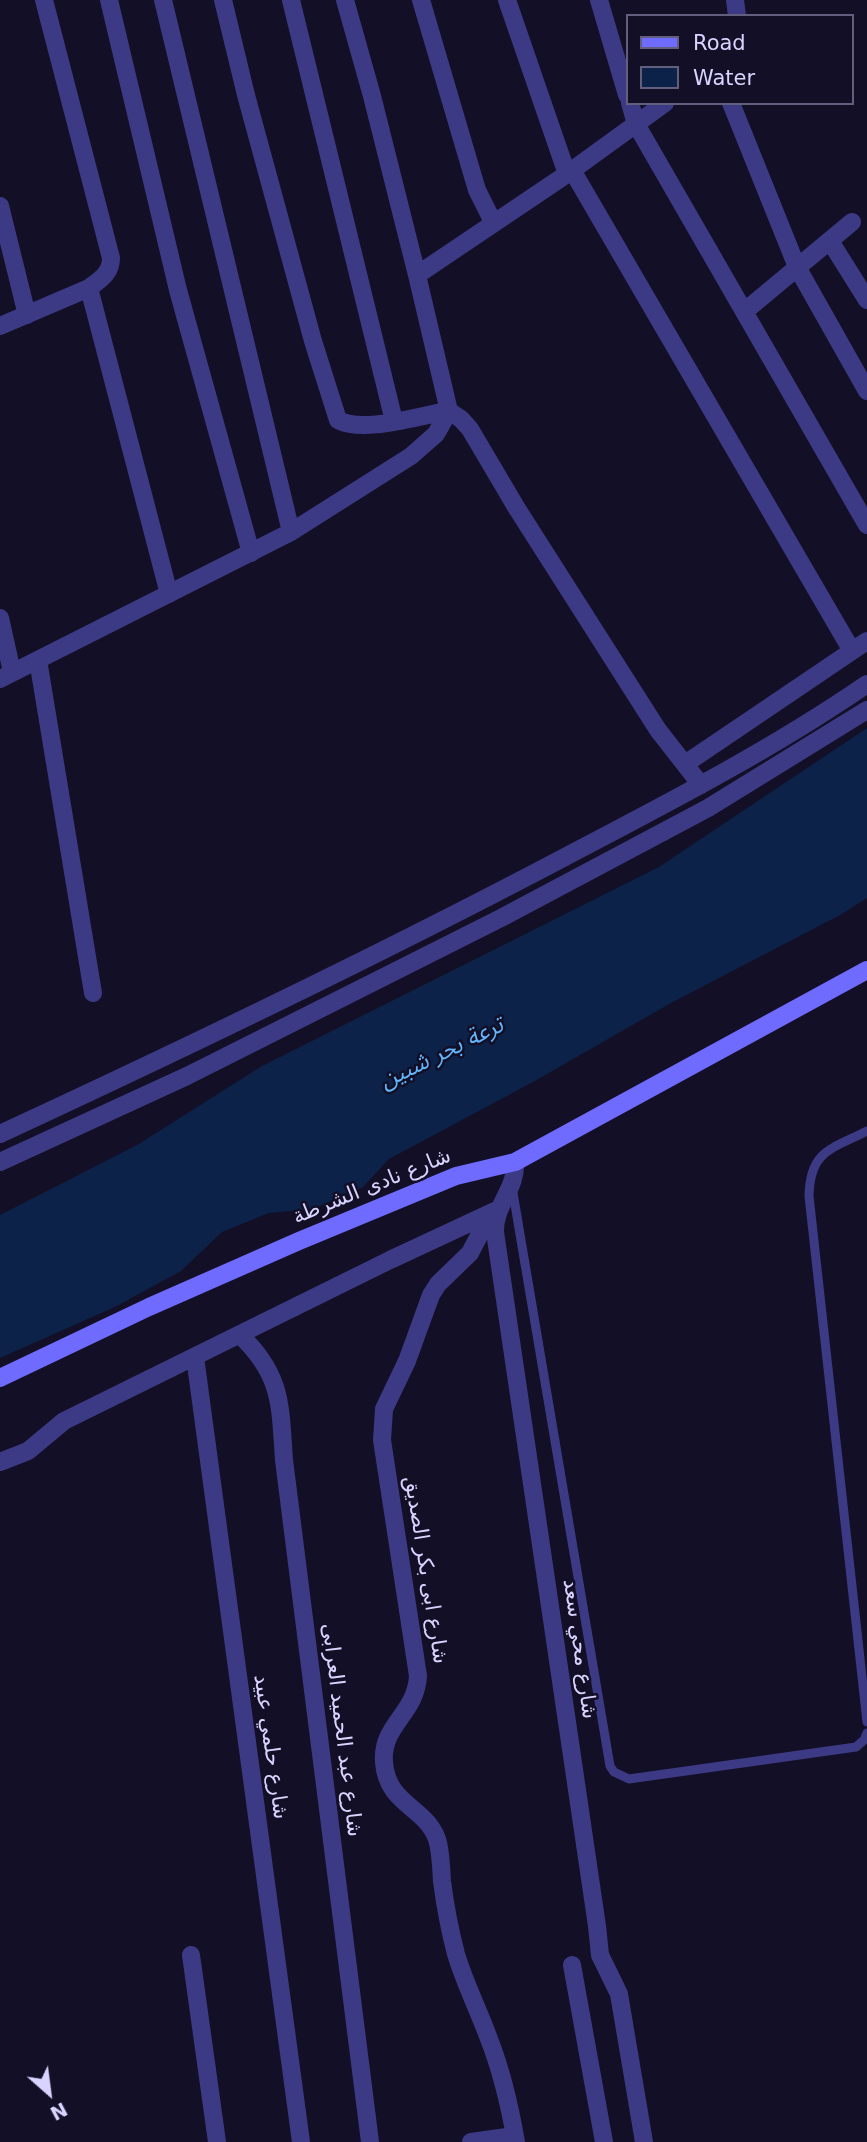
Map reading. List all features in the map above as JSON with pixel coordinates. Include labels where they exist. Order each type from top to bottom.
[{"type":"main road","name":"شارع نادى الشرطة","points":[[0,1378],[149,1307],[299,1241],[456,1176],[515,1162],[867,970]]},
{"type":"street","points":[[0,326],[89,288],[111,268],[111,258],[44,0]]},
{"type":"street","points":[[109,0],[178,290],[251,553]]},
{"type":"street","points":[[163,0],[291,532]]},
{"type":"street","points":[[223,0],[309,328],[338,420],[345,424],[365,425],[449,411],[461,419],[470,429],[516,507],[658,730],[701,785]]},
{"type":"street","points":[[291,0],[394,421]]},
{"type":"street","points":[[0,618],[6,676],[291,532],[411,456],[436,434],[449,411],[372,96],[345,0]]},
{"type":"street","points":[[421,0],[477,190],[493,222]]},
{"type":"street","points":[[507,0],[570,172],[860,646],[685,764]]},
{"type":"street","points":[[599,0],[626,92]]},
{"type":"street","points":[[631,105],[636,124],[867,524]]},
{"type":"street","points":[[417,275],[570,172],[662,105]]},
{"type":"street","points":[[732,105],[797,267],[867,391]]},
{"type":"street","points":[[0,206],[27,315]]},
{"type":"street","points":[[745,311],[852,222]]},
{"type":"street","points":[[830,241],[867,300]]},
{"type":"street","points":[[89,288],[169,594]]},
{"type":"street","points":[[38,660],[93,993]]},
{"type":"street","points":[[0,1134],[340,973],[493,895],[744,761],[867,684]]},
{"type":"street","points":[[0,1162],[187,1076],[513,912],[708,808],[867,710]]},
{"type":"street","name":"شارع محي سعد","points":[[515,1162],[516,1171],[512,1186],[498,1210],[495,1232],[598,1947],[603,1964],[619,1994],[644,2142]]},
{"type":"street","points":[[0,1462],[28,1451],[64,1421],[498,1210]]},
{"type":"street","name":"شارع ابى بكر الصديق","points":[[498,1210],[482,1230],[470,1253],[438,1284],[431,1295],[407,1361],[384,1409],[382,1440],[418,1687],[410,1707],[388,1735],[384,1761],[391,1788],[399,1799],[429,1824],[440,1848],[443,1884],[456,1951],[498,2063],[515,2139]]},
{"type":"street","name":"شارع عبد الحميد العرابى","points":[[240,1335],[257,1353],[270,1373],[281,1404],[284,1461],[370,2142]]},
{"type":"street","name":"شارع حلمي عبيد","points":[[195,1357],[301,2142]]},
{"type":"street","points":[[191,1955],[217,2142]]},
{"type":"street","points":[[572,1965],[604,2142]]},
{"type":"street","points":[[471,2142],[515,2139]]},
{"type":"lane","points":[[867,1131],[820,1155],[809,1180],[809,1196],[867,1722]]},
{"type":"lane","points":[[512,1186],[610,1766],[614,1772],[629,1779],[856,1747],[864,1741],[867,1733]]},
{"type":"water","name":"ترعة بحر شبين","points":[[867,728],[867,898],[389,1159],[363,1187],[313,1209],[269,1213],[222,1232],[181,1271],[117,1306],[0,1358],[0,1215],[137,1145],[262,1066],[659,867]]}]
